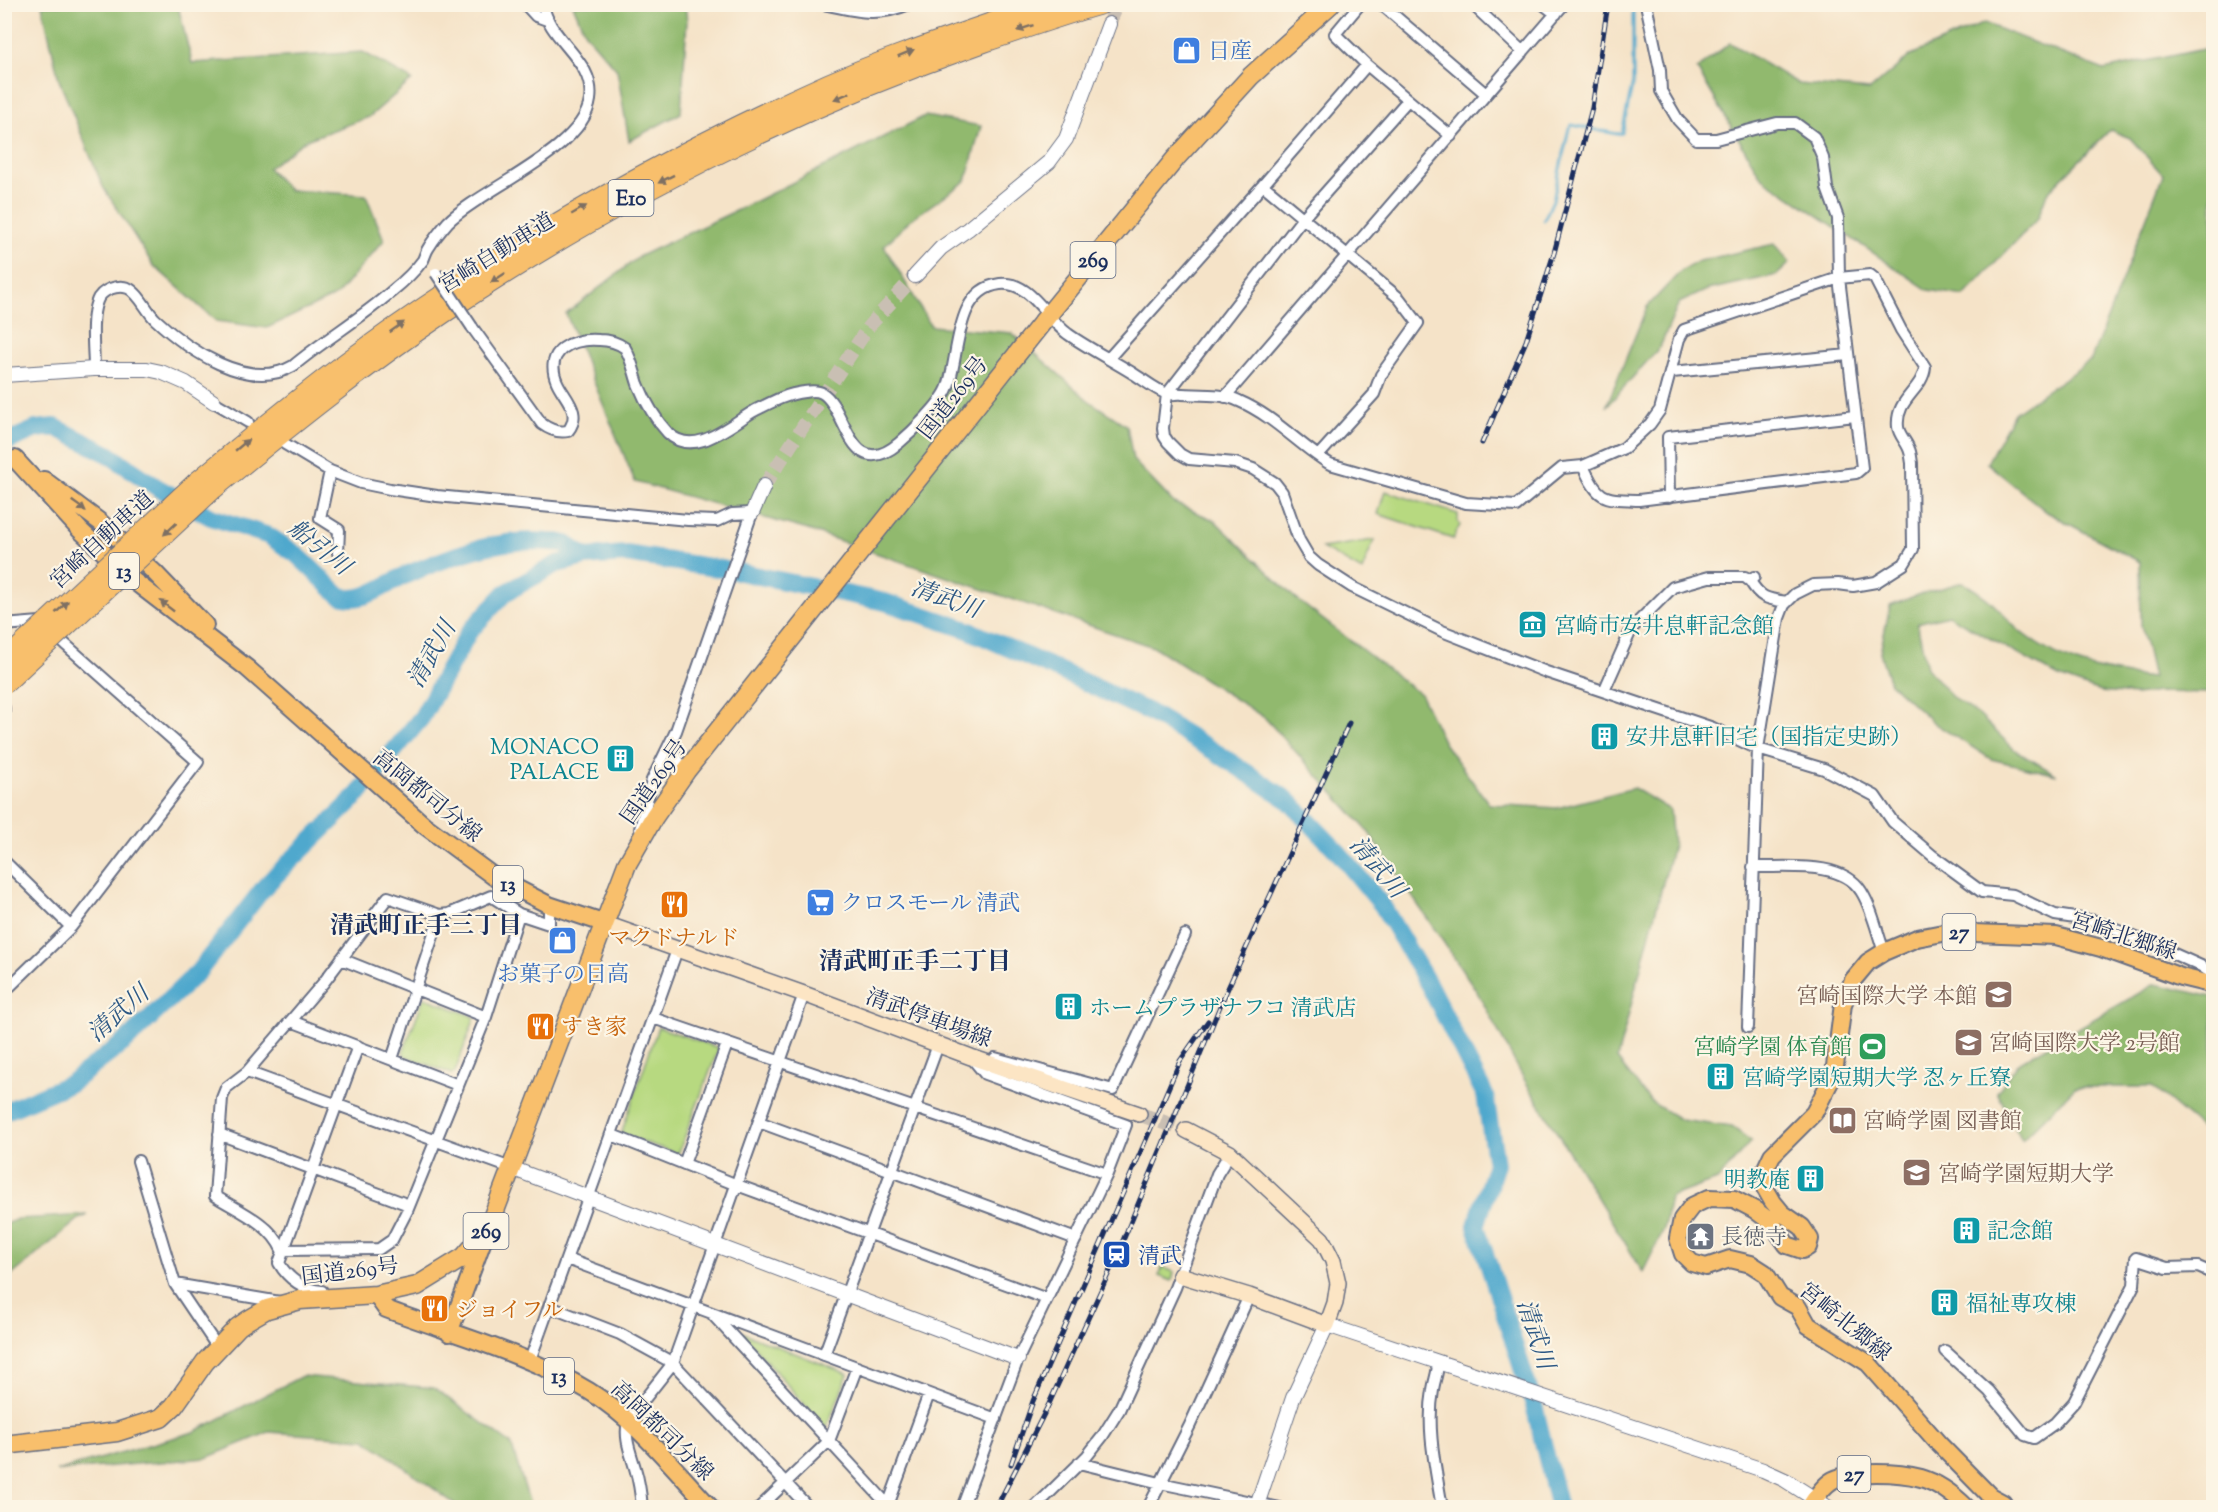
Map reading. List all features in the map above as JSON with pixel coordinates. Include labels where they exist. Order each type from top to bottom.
[{"type":"highway","name":"宮崎自動車道","points":[[4,662],[350,360],[434,300],[533,236],[646,172],[830,83],[914,50],[1046,4]]},
{"type":"highway","name":"宮崎自動車道","points":[[4,684],[205,486],[443,313],[542,249],[653,185],[838,98],[920,64],[1101,4]]},
{"type":"highway","name":"国道269号","points":[[4,1445],[117,1432],[161,1418],[174,1406],[205,1362],[238,1327],[248,1320],[267,1310],[300,1300],[376,1295],[417,1286],[465,1257],[488,1229],[603,923],[627,864],[654,817],[686,771],[1049,314],[1183,150],[1251,76],[1331,4]]},
{"type":"main road","name":"高岡都司分線","points":[[10,455],[100,522],[154,572],[247,668],[424,825],[493,876],[549,905],[603,923]]},
{"type":"main road","name":"清武停車場線","points":[[603,923],[804,994],[971,1057],[1139,1114]]},
{"type":"main road","name":"宮崎北郷線","points":[[2005,1508],[2003,1503],[1989,1496],[1946,1452],[1868,1362],[1808,1325],[1798,1307],[1779,1297],[1766,1273],[1750,1264],[1730,1259],[1706,1267],[1692,1263],[1683,1254],[1678,1238],[1682,1219],[1692,1206],[1709,1198],[1734,1199],[1771,1222],[1787,1245],[1802,1250],[1808,1247],[1810,1239],[1802,1227],[1782,1213],[1773,1202],[1765,1188],[1764,1172],[1772,1155],[1814,1113],[1834,1074],[1843,1004],[1853,980],[1868,962],[1884,952],[1917,938],[1948,932],[2056,936],[2101,948],[2181,977],[2214,985]]},
{"type":"main road","points":[[1180,1275],[1249,1296],[1327,1325],[1335,1304],[1338,1283],[1333,1262],[1322,1239],[1230,1154],[1186,1130]]},
{"type":"main road","points":[[449,1333],[488,1229]]},
{"type":"main road","name":"高岡都司分線","points":[[376,1295],[386,1309],[530,1360],[590,1391],[628,1420],[711,1508]]},
{"type":"main road","name":"27","points":[[1817,1504],[1832,1480],[1852,1474],[1901,1475],[1921,1478],[1942,1488],[1967,1508]]},
{"type":"street","points":[[525,4],[536,16],[548,20]]},
{"type":"street","points":[[94,369],[95,309],[99,297],[114,287],[132,290],[155,318],[183,342],[205,356],[238,370],[262,375],[274,374],[293,366],[391,292],[423,259],[429,247],[448,223],[541,158],[573,132],[586,116],[591,98],[588,77],[548,20],[543,4]]},
{"type":"street","points":[[823,4],[860,12],[885,13],[909,4]]},
{"type":"street","points":[[1360,4],[1335,34],[1450,136]]},
{"type":"street","points":[[1381,4],[1486,94]]},
{"type":"street","points":[[1472,4],[1523,52]]},
{"type":"street","points":[[1543,4],[1556,14]]},
{"type":"street","points":[[1225,397],[1563,4]]},
{"type":"street","points":[[1583,466],[1592,486],[1600,495],[1619,500],[1639,500],[1856,473],[1862,468],[1839,278],[1838,218],[1827,188],[1823,158],[1814,137],[1795,123],[1777,123],[1716,139],[1696,139],[1678,120],[1661,91],[1646,4]]},
{"type":"street","points":[[2049,4],[2057,4]]},
{"type":"street","points":[[915,276],[941,248],[977,222],[1055,155],[1066,139],[1109,24]]},
{"type":"street","points":[[1109,358],[1367,64]]},
{"type":"street","points":[[1408,100],[1303,218],[1167,394],[1163,428],[1168,442],[1189,459],[1235,463],[1253,469],[1275,483],[1282,492],[1292,523],[1304,549],[1318,565],[1352,587],[1442,631],[1546,672],[1713,728],[1758,749],[1824,769],[1875,796],[1893,822],[1933,856],[1982,892],[2013,895],[2055,915],[2095,921],[2192,962],[2214,975]]},
{"type":"street","points":[[1263,185],[1398,298],[1418,323],[1381,375],[1374,394],[1318,456]]},
{"type":"street","points":[[423,259],[436,273],[542,424],[561,433],[568,431],[574,415],[569,399],[555,377],[555,359],[570,343],[592,339],[605,340],[625,348],[649,405],[666,431],[676,440],[701,441],[782,397],[816,391],[826,396],[856,446],[865,453],[888,452],[901,442],[943,396],[950,378],[957,340],[974,298],[986,288],[1007,284],[1020,289],[1049,314],[1066,333],[1167,394],[1237,399],[1290,432],[1330,464],[1440,497],[1466,503],[1513,507],[1563,468],[1583,466],[1624,448],[1650,424],[1660,410],[1679,339],[1684,330],[1839,278],[1870,275],[1875,279],[1901,330],[1925,367],[1924,374],[1903,401],[1898,421],[1898,430],[1910,450],[1912,463],[1913,549],[1904,564],[1876,582],[1853,586],[1813,585],[1795,594],[1787,602],[1779,618],[1758,749],[1748,1027]]},
{"type":"street","points":[[1672,372],[1848,355]]},
{"type":"street","points":[[4,375],[94,369],[147,369],[161,372],[186,383],[248,422]]},
{"type":"street","points":[[1669,496],[1668,437],[1855,416]]},
{"type":"street","points":[[285,444],[330,471],[361,483],[437,496],[688,520],[717,521],[732,514],[752,513]]},
{"type":"street","points":[[330,471],[320,518],[339,530],[338,553]]},
{"type":"street","points":[[627,864],[641,827],[652,780],[676,731],[752,513],[764,486]]},
{"type":"street","points":[[1604,691],[1632,628],[1672,587],[1709,577],[1745,577],[1752,579],[1758,593],[1767,599],[1787,602]]},
{"type":"street","points":[[4,625],[40,622],[198,762],[71,927],[4,992]]},
{"type":"street","points":[[4,708],[4,714]]},
{"type":"street","points":[[670,746],[686,771]]},
{"type":"street","points":[[4,861],[71,927]]},
{"type":"street","points":[[1753,867],[1829,869],[1851,878],[1863,893],[1884,952]]},
{"type":"street","points":[[282,1250],[277,1240],[264,1226],[215,1196],[222,1098],[226,1088],[247,1072],[291,1021],[388,897],[440,915],[449,914],[491,896],[519,914],[549,924],[549,905]]},
{"type":"street","points":[[282,1250],[379,1249],[392,1240],[409,1206],[486,1017],[519,914]]},
{"type":"street","points":[[392,1059],[440,915]]},
{"type":"street","points":[[971,1057],[997,1059],[1113,1090],[1185,935]]},
{"type":"street","points":[[530,1360],[677,950]]},
{"type":"street","points":[[341,959],[486,1017]]},
{"type":"street","points":[[642,1508],[636,1470],[625,1432],[628,1420],[674,1363],[804,994]]},
{"type":"street","points":[[653,1018],[1107,1174]]},
{"type":"street","points":[[291,1021],[458,1085]]},
{"type":"street","points":[[684,1164],[727,1044]]},
{"type":"street","points":[[824,1355],[938,1045]]},
{"type":"street","points":[[358,1046],[279,1263],[284,1272],[309,1291],[376,1295]]},
{"type":"street","points":[[962,1508],[1018,1359],[1107,1174],[1126,1125],[985,1074],[971,1057]]},
{"type":"street","points":[[247,1072],[590,1197],[1018,1359]]},
{"type":"street","points":[[759,1122],[1076,1239]]},
{"type":"street","points":[[219,1134],[409,1206]]},
{"type":"street","points":[[612,1135],[737,1185],[1047,1299]]},
{"type":"street","points":[[1034,1508],[1102,1437],[1119,1410],[1180,1275],[1217,1174],[1230,1154]]},
{"type":"street","points":[[138,1161],[175,1284],[218,1348]]},
{"type":"street","points":[[1945,1351],[1989,1391],[2025,1435],[2034,1437],[2055,1423],[2074,1402],[2134,1285],[2136,1258],[2167,1268],[2198,1267],[2214,1274]]},
{"type":"street","points":[[567,1259],[996,1419]]},
{"type":"street","points":[[175,1284],[289,1303]]},
{"type":"street","points":[[1148,1508],[1190,1425],[1249,1296]]},
{"type":"street","points":[[550,1307],[620,1334],[674,1363],[809,1508]]},
{"type":"street","points":[[711,1313],[887,1506],[929,1394]]},
{"type":"street","points":[[1257,1506],[1293,1398],[1327,1325],[1763,1470],[1785,1480],[1817,1504]]},
{"type":"street","points":[[1438,1363],[1438,1375],[1433,1390],[1431,1441],[1442,1508]]},
{"type":"street","points":[[759,1508],[829,1441],[857,1367]]},
{"type":"street","points":[[1079,1463],[1257,1506],[1280,1508]]},
{"type":"green space","points":[[42,5],[182,5],[179,10],[192,63],[363,52],[412,80],[369,117],[306,140],[268,168],[289,190],[366,195],[384,240],[337,295],[267,328],[216,321],[153,265],[103,187],[59,80]]},
{"type":"green space","points":[[573,5],[685,5],[687,20],[681,113],[629,141],[617,70],[585,33]]},
{"type":"green space","points":[[1984,23],[2104,70],[2213,47],[2213,693],[2157,692],[2136,695],[2100,692],[2059,677],[1948,615],[1917,623],[1927,668],[1951,696],[1979,715],[2015,750],[2057,775],[1991,759],[1935,724],[1890,683],[1880,653],[1890,606],[1917,595],[1963,582],[1990,601],[2016,628],[2047,650],[2063,658],[2098,669],[2153,678],[2141,625],[2140,562],[2047,512],[1987,463],[2014,413],[2091,360],[2163,175],[2130,138],[2110,130],[2047,193],[2038,218],[1964,296],[1928,290],[1761,177],[1697,69],[1730,43],[1799,84],[1870,90],[1911,55]]},
{"type":"green space","points":[[925,116],[981,126],[966,181],[910,220],[884,246],[931,326],[1012,333],[1088,400],[1127,426],[1133,460],[1174,503],[1214,520],[1295,598],[1421,695],[1444,743],[1489,804],[1557,808],[1634,788],[1670,810],[1673,845],[1617,1059],[1651,1102],[1681,1120],[1732,1127],[1751,1141],[1719,1179],[1670,1197],[1664,1229],[1643,1272],[1524,1079],[1476,990],[1367,830],[1265,718],[1156,648],[808,530],[635,482],[566,314],[640,256],[750,204]]},
{"type":"green space","points":[[1774,244],[1790,263],[1777,275],[1707,290],[1679,303],[1660,347],[1606,407],[1647,307],[1682,270],[1699,261]]},
{"type":"green space","points":[[1385,491],[1458,514],[1460,525],[1453,539],[1378,514]]},
{"type":"green space","points":[[1374,540],[1362,571],[1322,548]]},
{"type":"green space","points":[[2155,984],[2213,997],[2213,1138],[2152,1087],[2075,1087],[2022,1140],[1997,1092],[2019,1062]]},
{"type":"green space","points":[[426,998],[475,1017],[455,1072],[452,1074],[405,1056],[403,1052],[423,1000]]},
{"type":"green space","points":[[658,1027],[719,1048],[678,1154],[621,1134]]},
{"type":"green space","points":[[88,1215],[79,1219],[5,1281],[5,1225],[17,1219]]},
{"type":"green space","points":[[1162,1267],[1174,1272],[1172,1281],[1159,1276]]},
{"type":"green space","points":[[741,1332],[848,1374],[826,1429]]},
{"type":"green space","points":[[302,1376],[434,1388],[511,1444],[531,1507],[459,1507],[365,1439],[269,1432],[206,1458],[56,1471],[194,1432]]},
{"type":"waterway","points":[[1544,220],[1553,200],[1569,128],[1572,125],[1622,133],[1633,82],[1633,4]]},
{"type":"waterway","name":"船引川","points":[[4,443],[36,429],[55,427],[108,454],[158,488],[211,517],[269,536],[296,554],[339,595],[347,598],[365,596],[440,561],[493,545],[530,541],[559,542],[585,557]]},
{"type":"waterway","name":"清武川","points":[[4,1112],[71,1083],[127,1040],[198,972],[266,885],[354,799],[422,717],[469,632],[505,593],[557,564],[585,557],[626,554],[735,571],[885,602],[968,630],[1060,671],[1149,712],[1220,755],[1288,800],[1339,853],[1382,905],[1430,987],[1485,1095],[1496,1164],[1476,1226],[1534,1405],[1559,1508]]},
{"type":"tunnel","points":[[1109,24],[1118,4]]},
{"type":"tunnel","points":[[764,486],[869,326],[915,276]]},
{"type":"tunnel","points":[[1139,1114],[1186,1130]]},
{"type":"railway","points":[[1482,443],[1526,341],[1554,253],[1592,108],[1608,4]]},
{"type":"railway","points":[[996,1508],[1048,1406],[1117,1255],[1223,999],[1349,723]]},
{"type":"railway","points":[[1011,1464],[1033,1401],[1180,1061],[1208,1021]]},
{"type":"place","name":"日産","points":[[1187,50]]},
{"type":"place","name":"宮崎市安井息軒記念館","points":[[1533,625]]},
{"type":"place","name":"安井息軒旧宅（国指定史跡）","points":[[1605,736]]},
{"type":"place","name":"MONACO PALACE","points":[[620,759]]},
{"type":"place","name":"クロスモール 清武","points":[[820,902]]},
{"type":"place","name":"マクドナルド","points":[[674,905]]},
{"type":"place","name":"お菓子の日高","points":[[563,941]]},
{"type":"place","name":"宮崎国際大学 本館","points":[[1998,995]]},
{"type":"place","name":"ホームプラザナフコ 清武店","points":[[1068,1007]]},
{"type":"place","name":"すき家","points":[[540,1026]]},
{"type":"place","name":"宮崎国際大学 2号館","points":[[1968,1042]]},
{"type":"place","name":"宮崎学園 体育館","points":[[1873,1046]]},
{"type":"place","name":"宮崎学園短期大学 忍ヶ丘寮","points":[[1721,1077]]},
{"type":"place","name":"宮崎学園 図書館","points":[[1842,1120]]},
{"type":"place","name":"宮崎学園短期大学","points":[[1917,1173]]},
{"type":"place","name":"明教庵","points":[[1811,1179]]},
{"type":"place","name":"記念館","points":[[1966,1230]]},
{"type":"place","name":"長徳寺","points":[[1700,1236]]},
{"type":"place","name":"清武","points":[[1117,1255]]},
{"type":"place","name":"福祉専攻棟","points":[[1945,1303]]},
{"type":"place","name":"ジョイフル","points":[[435,1309]]},
{"type":"district","name":"清武町正手三丁目","points":[[426,925]]},
{"type":"district","name":"清武町正手二丁目","points":[[915,961]]}]
